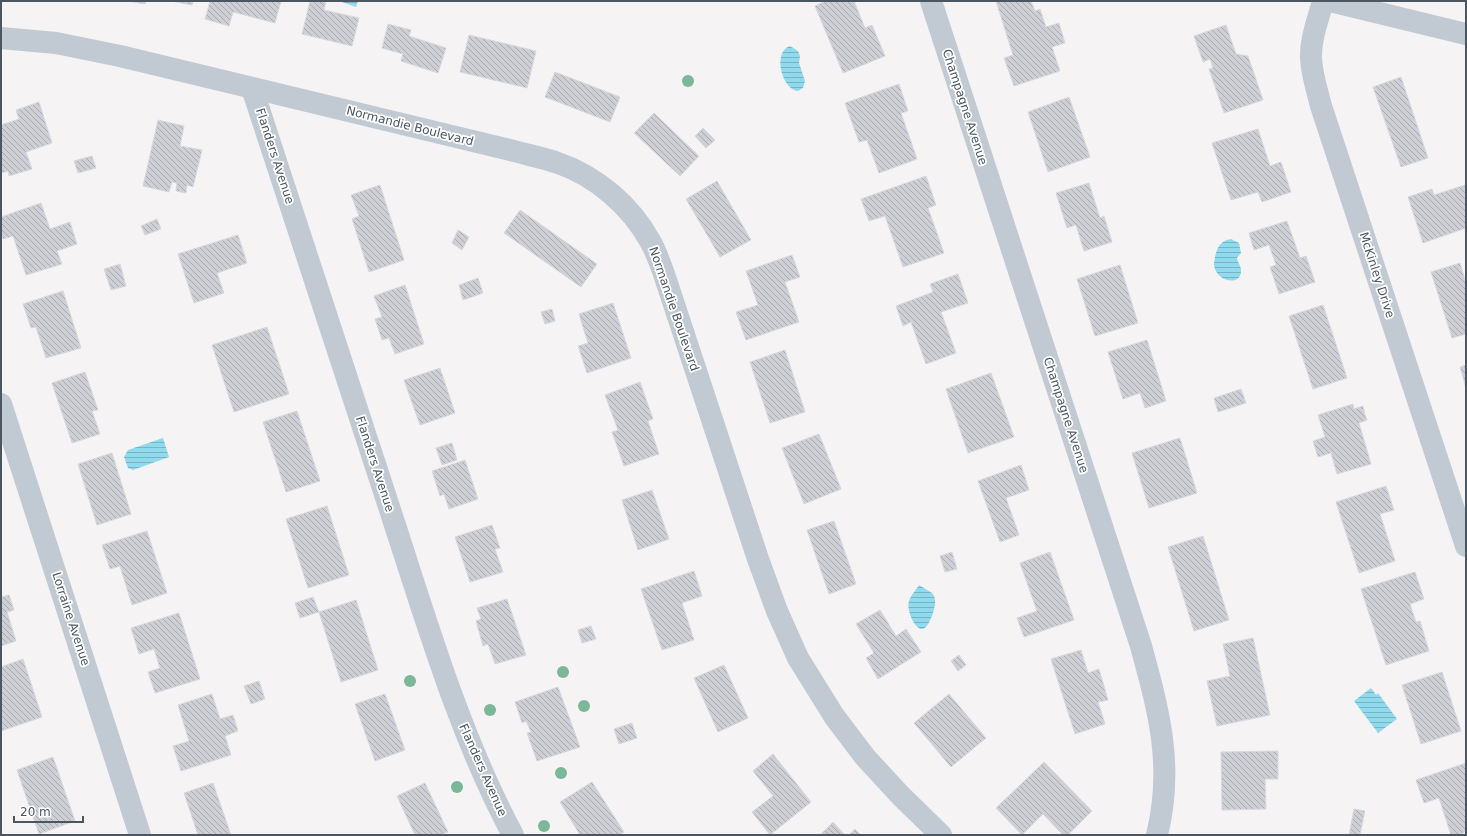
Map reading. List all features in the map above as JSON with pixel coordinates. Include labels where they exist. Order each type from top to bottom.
[{"type":"street","name":"Champagne Avenue","points":[[931,1],[1141,646],[1155,696],[1164,748],[1165,782],[1162,816],[1157,835]]},
{"type":"street","name":"McKinley Drive","points":[[1323,1],[1312,40],[1311,58],[1313,76],[1321,106],[1466,546]]},
{"type":"street","points":[[1330,1],[1466,34]]},
{"type":"street","name":"Normandie Boulevard","points":[[1,38],[56,43],[98,51],[507,149],[559,163],[591,179],[619,200],[631,213],[651,242],[664,274],[758,559],[777,611],[798,658],[834,716],[865,757],[900,796],[941,835]]},
{"type":"street","name":"Flanders Avenue","points":[[252,88],[417,593],[466,734],[493,798],[513,835]]},
{"type":"street","name":"Lorraine Avenue","points":[[1,404],[140,835]]},
{"type":"water","points":[[339,1],[358,1],[356,7]]},
{"type":"water","points":[[790,46],[798,51],[800,56],[799,63],[805,81],[803,88],[798,91],[792,89],[787,84],[781,70],[781,55]]},
{"type":"water","points":[[1231,239],[1239,243],[1241,253],[1237,258],[1241,269],[1240,275],[1237,279],[1229,280],[1224,279],[1219,275],[1214,265],[1217,250],[1220,245]]},
{"type":"water","points":[[163,438],[169,457],[133,470],[128,468],[124,457],[128,450]]},
{"type":"water","points":[[919,585],[932,593],[935,600],[932,617],[928,625],[923,629],[917,626],[914,622],[908,604]]},
{"type":"water","points":[[1371,688],[1376,695],[1378,693],[1397,719],[1378,733],[1354,701]]},
{"type":"building","points":[[128,1],[146,1],[145,4]]},
{"type":"building","points":[[171,1],[193,1],[192,5]]},
{"type":"building","points":[[210,1],[281,1],[275,23],[233,12],[229,26],[205,19]]},
{"type":"building","points":[[310,1],[326,1],[324,10],[359,18],[352,46],[302,34]]},
{"type":"building","points":[[826,1],[854,1],[865,28],[872,25],[885,56],[843,73],[815,6]]},
{"type":"building","points":[[996,1],[1031,1],[1035,11],[1040,9],[1046,27],[1059,23],[1065,43],[1052,47],[1060,71],[1014,86],[1004,58],[1013,55]]},
{"type":"building","points":[[388,24],[411,30],[409,36],[446,48],[438,73],[401,61],[403,54],[382,48]]},
{"type":"building","points":[[1226,25],[1236,54],[1248,56],[1263,100],[1224,113],[1209,69],[1213,68],[1210,59],[1203,62],[1194,36]]},
{"type":"building","points":[[469,35],[536,51],[527,88],[460,72]]},
{"type":"building","points":[[555,72],[620,97],[610,122],[545,97]]},
{"type":"building","points":[[1401,77],[1428,158],[1401,167],[1373,87]]},
{"type":"building","points":[[899,84],[908,111],[901,113],[917,159],[879,173],[867,140],[859,142],[845,103]]},
{"type":"building","points":[[1069,97],[1090,157],[1048,172],[1028,112]]},
{"type":"building","points":[[39,102],[52,143],[26,152],[32,169],[9,176],[8,171],[1,173],[1,125],[19,119],[16,110]]},
{"type":"building","points":[[654,113],[699,156],[680,176],[634,133]]},
{"type":"building","points":[[158,120],[184,126],[180,146],[202,150],[193,187],[187,185],[186,193],[176,191],[177,183],[172,182],[169,192],[143,186]]},
{"type":"building","points":[[703,128],[715,140],[706,148],[695,136]]},
{"type":"building","points":[[1258,129],[1270,166],[1281,162],[1291,192],[1262,202],[1258,192],[1231,200],[1212,143]]},
{"type":"building","points":[[92,156],[96,168],[78,173],[74,161]]},
{"type":"building","points":[[926,176],[936,205],[928,208],[944,253],[903,267],[885,216],[869,221],[861,199]]},
{"type":"building","points":[[717,181],[751,240],[720,257],[686,199]]},
{"type":"building","points":[[1089,183],[1100,218],[1104,216],[1112,242],[1084,251],[1076,225],[1067,228],[1056,193]]},
{"type":"building","points":[[380,185],[404,260],[369,272],[352,219],[359,216],[351,195]]},
{"type":"building","points":[[1465,185],[1466,228],[1423,243],[1408,197],[1432,189],[1434,195]]},
{"type":"building","points":[[41,203],[50,229],[70,222],[77,244],[57,251],[62,264],[26,275],[13,236],[3,239],[1,233],[1,217]]},
{"type":"building","points":[[520,210],[597,264],[581,287],[504,233]]},
{"type":"building","points":[[157,219],[161,229],[145,235],[141,226]]},
{"type":"building","points":[[1287,221],[1300,258],[1306,256],[1315,282],[1279,294],[1270,267],[1276,265],[1269,245],[1254,250],[1249,233]]},
{"type":"building","points":[[458,230],[469,237],[462,250],[452,243]]},
{"type":"building","points":[[238,235],[247,263],[217,273],[224,293],[194,303],[178,254]]},
{"type":"building","points":[[792,255],[800,277],[785,282],[799,322],[746,340],[736,312],[758,305],[746,271]]},
{"type":"building","points":[[1460,263],[1466,283],[1466,334],[1452,338],[1431,272]]},
{"type":"building","points":[[120,264],[126,286],[111,290],[104,269]]},
{"type":"building","points":[[1120,265],[1138,323],[1095,336],[1077,279]]},
{"type":"building","points":[[958,274],[968,303],[941,312],[956,353],[926,364],[911,322],[903,326],[896,306],[933,292],[930,284]]},
{"type":"building","points":[[478,278],[483,293],[463,300],[459,285]]},
{"type":"building","points":[[405,285],[424,344],[395,354],[389,338],[382,340],[375,319],[382,317],[374,296]]},
{"type":"building","points":[[63,291],[81,348],[46,358],[36,327],[31,328],[23,304]]},
{"type":"building","points":[[613,303],[631,358],[587,373],[578,346],[588,343],[579,314]]},
{"type":"building","points":[[1323,305],[1347,378],[1313,389],[1289,316]]},
{"type":"building","points":[[552,309],[555,321],[545,324],[541,312]]},
{"type":"building","points":[[267,327],[289,394],[234,412],[212,345]]},
{"type":"building","points":[[1147,340],[1166,401],[1145,408],[1140,393],[1123,399],[1108,352]]},
{"type":"building","points":[[785,350],[805,412],[770,423],[750,362]]},
{"type":"building","points":[[1466,365],[1466,388],[1460,367]]},
{"type":"building","points":[[440,368],[455,413],[420,425],[404,380]]},
{"type":"building","points":[[85,372],[98,410],[92,411],[100,434],[72,443],[52,383]]},
{"type":"building","points":[[991,373],[1014,437],[968,453],[946,389]]},
{"type":"building","points":[[640,382],[653,419],[648,421],[659,454],[624,466],[612,432],[618,430],[605,395]]},
{"type":"building","points":[[1241,389],[1246,403],[1218,412],[1214,398]]},
{"type":"building","points":[[1353,404],[1354,409],[1363,406],[1367,420],[1359,423],[1371,464],[1337,474],[1331,453],[1318,457],[1313,441],[1325,437],[1318,415]]},
{"type":"building","points":[[297,411],[320,481],[286,492],[263,422]]},
{"type":"building","points":[[819,434],[841,489],[804,504],[782,448]]},
{"type":"building","points":[[1180,438],[1197,493],[1149,508],[1132,453]]},
{"type":"building","points":[[452,443],[457,460],[442,465],[436,448]]},
{"type":"building","points":[[112,453],[131,514],[97,525],[78,464]]},
{"type":"building","points":[[465,460],[478,499],[449,509],[444,494],[440,496],[432,471]]},
{"type":"building","points":[[1021,465],[1029,490],[1006,498],[1019,535],[1000,542],[978,481]]},
{"type":"building","points":[[1386,486],[1394,510],[1380,514],[1395,561],[1359,573],[1336,502]]},
{"type":"building","points":[[652,490],[669,539],[638,550],[622,500]]},
{"type":"building","points":[[327,506],[349,575],[308,588],[286,519]]},
{"type":"building","points":[[834,521],[856,584],[829,594],[807,530]]},
{"type":"building","points":[[492,525],[500,548],[495,549],[503,572],[470,582],[455,537]]},
{"type":"building","points":[[147,531],[167,593],[132,605],[120,566],[110,569],[102,545]]},
{"type":"building","points":[[1203,536],[1229,620],[1194,631],[1168,547]]},
{"type":"building","points":[[952,552],[957,569],[945,572],[940,556]]},
{"type":"building","points":[[1050,552],[1074,620],[1024,637],[1017,618],[1037,611],[1020,563]]},
{"type":"building","points":[[694,571],[702,596],[682,603],[694,640],[662,650],[641,589]]},
{"type":"building","points":[[1415,572],[1424,599],[1410,604],[1416,622],[1420,621],[1429,651],[1386,665],[1361,589]]},
{"type":"building","points":[[1,592],[2,597],[9,595],[14,610],[7,612],[16,641],[1,646]]},
{"type":"building","points":[[313,597],[319,612],[300,618],[295,603]]},
{"type":"building","points":[[507,599],[526,655],[495,664],[488,644],[483,646],[476,621],[481,619],[477,608]]},
{"type":"building","points":[[356,600],[378,670],[341,682],[319,612]]},
{"type":"building","points":[[880,610],[896,636],[906,629],[921,652],[878,679],[866,658],[874,653],[856,624]]},
{"type":"building","points":[[179,613],[200,679],[155,693],[148,672],[160,668],[154,649],[139,654],[131,628]]},
{"type":"building","points":[[591,626],[596,639],[582,643],[578,630]]},
{"type":"building","points":[[1253,638],[1270,715],[1217,726],[1207,681],[1230,676],[1223,644]]},
{"type":"building","points":[[1081,650],[1088,673],[1099,669],[1108,700],[1098,702],[1105,724],[1075,734],[1051,659]]},
{"type":"building","points":[[959,655],[966,665],[958,671],[951,661]]},
{"type":"building","points":[[23,659],[42,717],[1,731],[1,667]]},
{"type":"building","points":[[724,665],[748,718],[718,732],[694,678]]},
{"type":"building","points":[[1442,672],[1461,731],[1421,744],[1402,685]]},
{"type":"building","points":[[259,681],[265,699],[251,704],[244,686]]},
{"type":"building","points":[[558,687],[580,747],[537,761],[527,733],[531,732],[526,721],[522,723],[515,702]]},
{"type":"building","points":[[212,694],[220,719],[233,715],[238,731],[225,736],[231,755],[181,771],[173,746],[189,741],[178,705]]},
{"type":"building","points":[[385,694],[405,750],[375,761],[355,704]]},
{"type":"building","points":[[949,694],[986,738],[951,767],[914,723]]},
{"type":"building","points":[[632,723],[637,738],[619,744],[614,729]]},
{"type":"building","points":[[1278,751],[1278,779],[1265,779],[1266,809],[1222,810],[1221,752]]},
{"type":"building","points":[[773,754],[811,802],[770,835],[752,812],[773,796],[753,771]]},
{"type":"building","points":[[53,757],[75,821],[39,834],[17,770]]},
{"type":"building","points":[[1044,762],[1092,811],[1068,835],[1063,835],[1043,814],[1022,835],[996,808]]},
{"type":"building","points":[[1466,763],[1466,832],[1458,835],[1451,835],[1439,798],[1424,803],[1416,780]]},
{"type":"building","points":[[592,782],[624,832],[619,835],[580,835],[560,802]]},
{"type":"building","points":[[213,783],[231,835],[198,835],[184,793]]},
{"type":"building","points":[[425,783],[448,832],[440,835],[415,835],[397,796]]},
{"type":"building","points":[[1354,809],[1365,811],[1360,835],[1349,835]]},
{"type":"building","points":[[833,822],[845,835],[820,835]]},
{"type":"building","points":[[855,829],[861,835],[849,835]]}]
